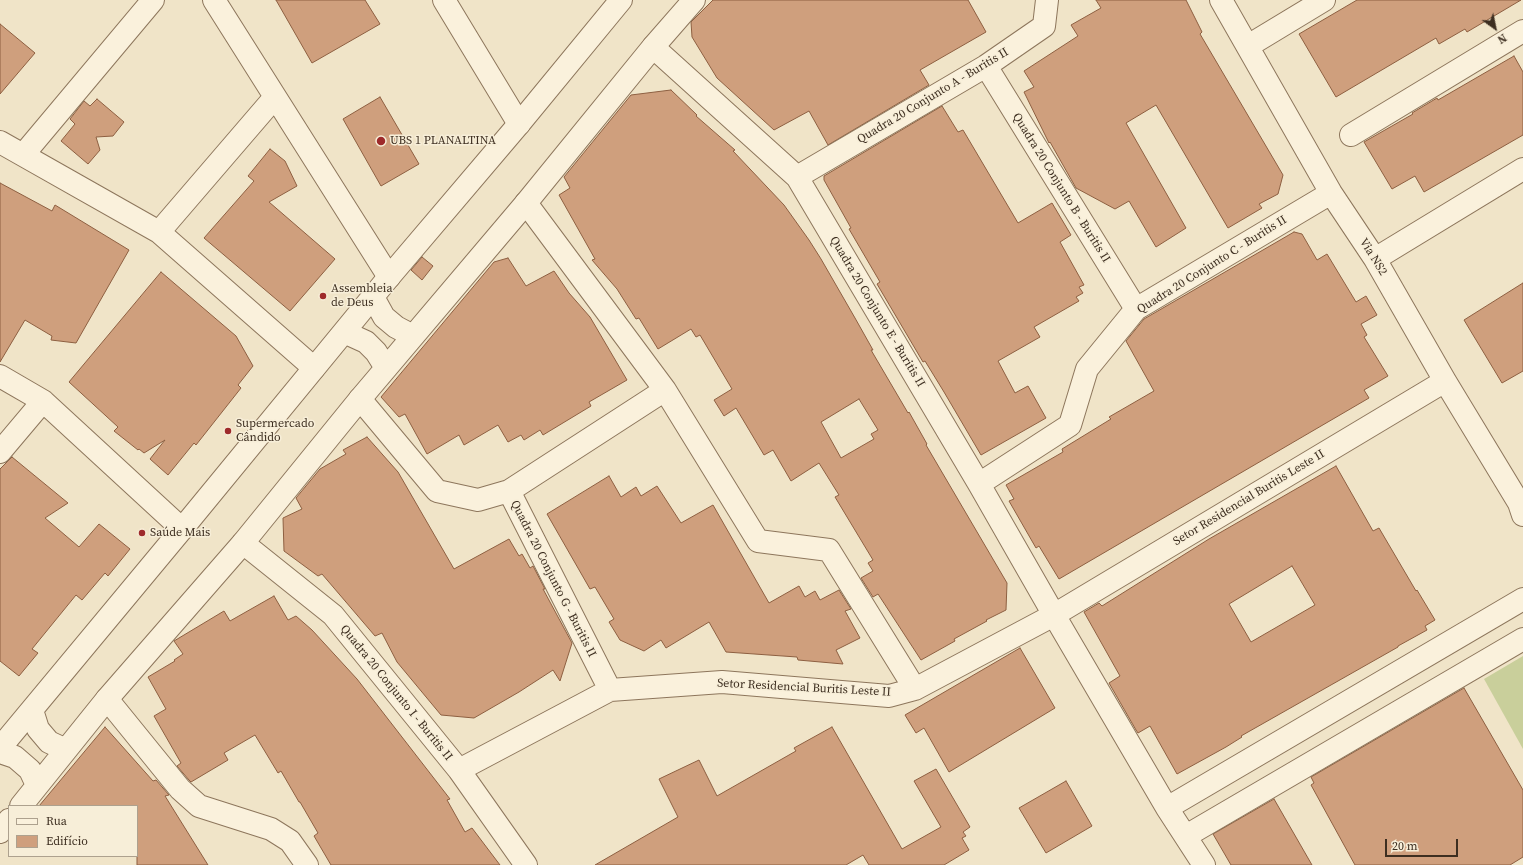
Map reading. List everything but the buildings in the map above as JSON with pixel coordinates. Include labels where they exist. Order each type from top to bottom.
[{"type":"street","points":[[23,155],[153,0]]},
{"type":"street","points":[[214,0],[388,277]]},
{"type":"street","points":[[444,0],[519,124]]},
{"type":"street","points":[[0,748],[182,529],[388,277],[519,124],[621,0]]},
{"type":"street","points":[[21,805],[107,699],[243,543],[360,399],[526,203],[653,47],[694,0]]},
{"type":"street","name":"Quadra 20 Conjunto A - Buritis II","points":[[797,177],[986,66],[1044,26],[1047,0]]},
{"type":"street","name":"Via NS2","points":[[1221,0],[1331,192],[1375,259],[1445,381],[1522,506]]},
{"type":"street","points":[[1248,46],[1324,0]]},
{"type":"street","points":[[1351,135],[1523,31]]},
{"type":"street","name":"Quadra 20 Conjunto E - Buritis II","points":[[653,47],[797,177],[979,484],[1054,615]]},
{"type":"street","name":"Quadra 20 Conjunto B - Buritis II","points":[[986,66],[1136,309]]},
{"type":"street","points":[[159,232],[275,97]]},
{"type":"street","points":[[0,142],[159,232],[314,368]]},
{"type":"street","points":[[1375,259],[1523,169]]},
{"type":"street","name":"Quadra 20 Conjunto C - Buritis II","points":[[979,484],[1070,425],[1087,369],[1136,309],[1331,192]]},
{"type":"street","points":[[526,203],[665,390],[758,542],[829,550],[914,689]]},
{"type":"street","points":[[373,297],[384,317],[396,327],[413,336]]},
{"type":"street","points":[[344,332],[366,342],[376,352],[386,368]]},
{"type":"street","points":[[0,376],[43,401],[182,529]]},
{"type":"street","name":"Setor Residencial Buritis Leste II","points":[[459,770],[610,690],[722,682],[889,696],[914,689],[1054,615],[1445,381]]},
{"type":"street","points":[[509,491],[665,390]]},
{"type":"street","name":"Quadra 20 Conjunto G - Buritis II","points":[[360,399],[437,491],[478,500],[509,491],[610,690]]},
{"type":"street","points":[[0,452],[43,401]]},
{"type":"street","name":"Quadra 20 Conjunto I - Buritis II","points":[[243,543],[333,615],[459,770],[526,865]]},
{"type":"street","points":[[1167,808],[1523,599]]},
{"type":"street","points":[[1054,615],[1167,808],[1204,865]]},
{"type":"street","points":[[1186,836],[1523,639]]},
{"type":"street","points":[[107,699],[180,789],[199,806],[271,829],[290,841],[307,865]]},
{"type":"street","points":[[32,710],[38,729],[50,742],[66,750]]},
{"type":"street","points":[[0,752],[15,757],[20,761],[30,770],[37,785]]},
{"type":"street","points":[[0,832],[8,821]]},
{"type":"green space","points":[[1523,656],[1523,749],[1484,679]]},
{"type":"place","name":"UBS 1 PLANALTINA","points":[[381,141]]},
{"type":"place","name":"Assembleia de Deus","points":[[323,296]]},
{"type":"place","name":"Supermercado Cândido","points":[[228,431]]},
{"type":"place","name":"Saúde Mais","points":[[142,533]]}]
